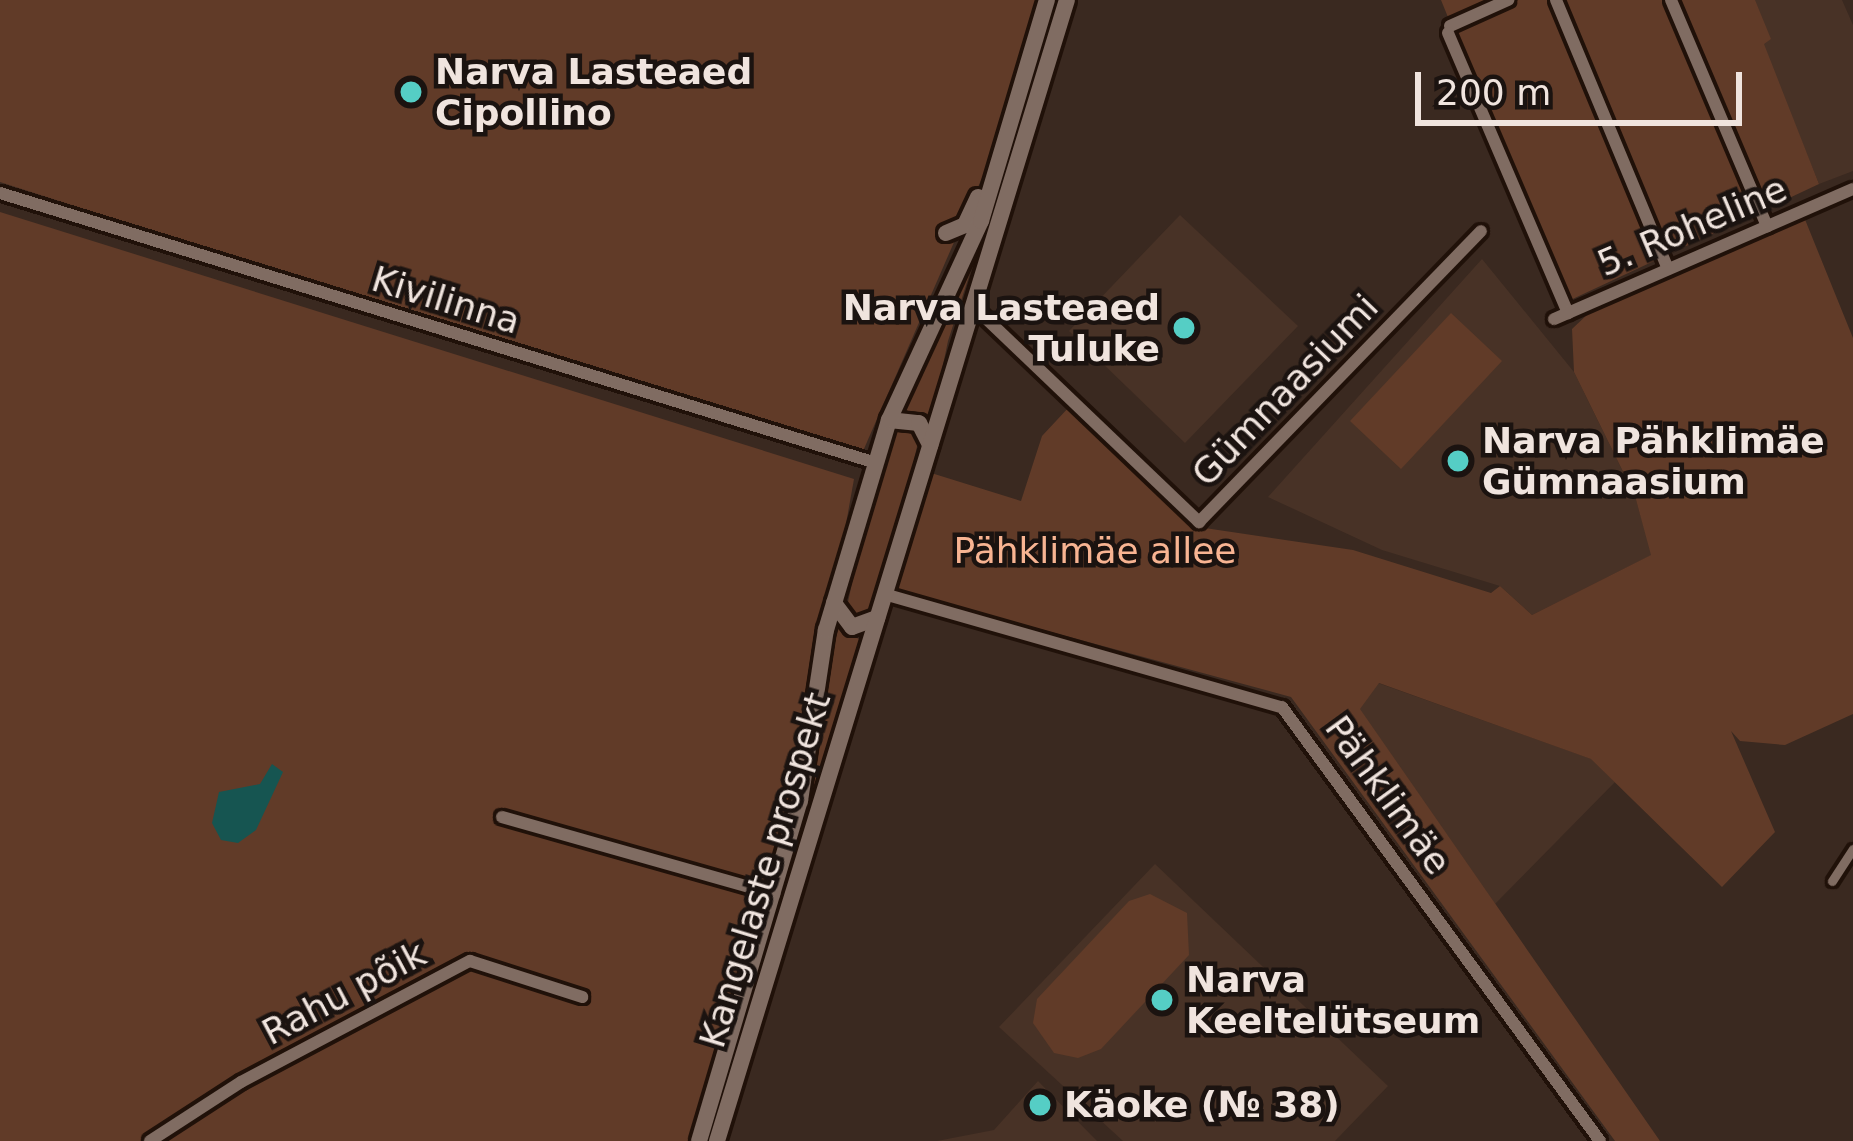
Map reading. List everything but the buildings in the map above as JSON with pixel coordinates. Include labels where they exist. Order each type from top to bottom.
[{"type":"main road","name":"Kangelaste prospekt","points":[[699,1141],[800,801],[834,602],[889,420],[970,245],[1006,143],[1047,0]]},
{"type":"main road","name":"Kangelaste prospekt","points":[[717,1141],[1067,0]]},
{"type":"main road","points":[[946,233],[964,225],[1006,143]]},
{"type":"main road","points":[[970,245],[988,255]]},
{"type":"main road","points":[[889,420],[919,423],[930,446]]},
{"type":"main road","points":[[834,602],[852,627],[877,619]]},
{"type":"street","name":"5. Roheline","points":[[1508,0],[1449,29],[1561,316],[1853,189]]},
{"type":"street","points":[[1556,0],[1668,269]]},
{"type":"street","points":[[1671,0],[1767,226]]},
{"type":"street","name":"Kivilinna","points":[[0,193],[876,463]]},
{"type":"street","name":"Gümnaasiumi","points":[[973,306],[1199,522],[1481,231]]},
{"type":"street","name":"Pähklimäe","points":[[884,595],[1282,706],[1600,1141]]},
{"type":"street","points":[[502,817],[775,894]]},
{"type":"street","points":[[1832,881],[1853,849]]},
{"type":"street","name":"Rahu põik","points":[[150,1141],[241,1082],[470,961],[582,997]]},
{"type":"shaded area","points":[[1731,0],[1842,0],[1853,25],[1853,171],[1819,184],[1765,51]]},
{"type":"shaded area","name":"Narva Lasteaed Tuluke","points":[[1180,215],[1298,326],[1185,443],[1069,331]]},
{"type":"shaded area","name":"Narva Pähklimäe Gümnaasium","points":[[1482,259],[1574,372],[1635,496],[1652,555],[1532,615],[1500,586],[1382,550],[1268,497]]},
{"type":"shaded area","points":[[1378,683],[1592,759],[1615,782],[1495,904],[1359,709]]},
{"type":"shaded area","name":"Narva Keeltelütseum","points":[[1155,864],[1388,1086],[1335,1141],[1123,1141],[999,1027]]},
{"type":"shaded area","name":"Käoke (№ 38)","points":[[1038,1081],[1097,1141],[937,1141],[994,1130]]},
{"type":"green space","points":[[0,0],[1043,0],[999,139],[860,458],[0,182]]},
{"type":"green space","points":[[1441,0],[1755,0],[1771,39],[1764,44],[1819,184],[1564,303]]},
{"type":"green space","points":[[0,212],[854,479],[789,842],[694,1141],[0,1141]]},
{"type":"green space","name":"Pähklimäe allee","points":[[1804,217],[1853,338],[1853,714],[1785,745],[1740,741],[1731,731],[1775,832],[1722,887],[1591,759],[1379,683],[1360,709],[1660,1141],[1615,1141],[1291,697],[893,589],[928,472],[1021,501],[1042,436],[1070,406],[1198,527],[1353,550],[1491,593],[1500,586],[1532,615],[1651,555],[1635,496],[1574,372],[1572,329],[1591,311]]},
{"type":"green space","points":[[971,270],[948,341],[931,422],[902,408]]},
{"type":"green space","points":[[1451,313],[1502,361],[1401,469],[1350,421]]},
{"type":"green space","points":[[908,425],[918,442],[903,509],[871,615],[856,623],[847,607],[862,535],[894,432]]},
{"type":"green space","points":[[835,627],[863,641],[808,809]]},
{"type":"green space","points":[[1150,894],[1187,913],[1189,955],[1101,1049],[1078,1058],[1054,1053],[1033,1023],[1037,999],[1129,901]]},
{"type":"water","points":[[272,764],[283,772],[256,830],[238,843],[221,840],[212,823],[219,792],[260,784]]},
{"type":"place","name":"Narva Lasteaed Cipollino","points":[[411,92]]},
{"type":"place","name":"Narva Lasteaed Tuluke","points":[[1184,328]]},
{"type":"place","name":"Narva Pähklimäe Gümnaasium","points":[[1458,461]]},
{"type":"place","name":"Narva Keeltelütseum","points":[[1162,1000]]},
{"type":"place","name":"Käoke (№ 38)","points":[[1040,1105]]}]
